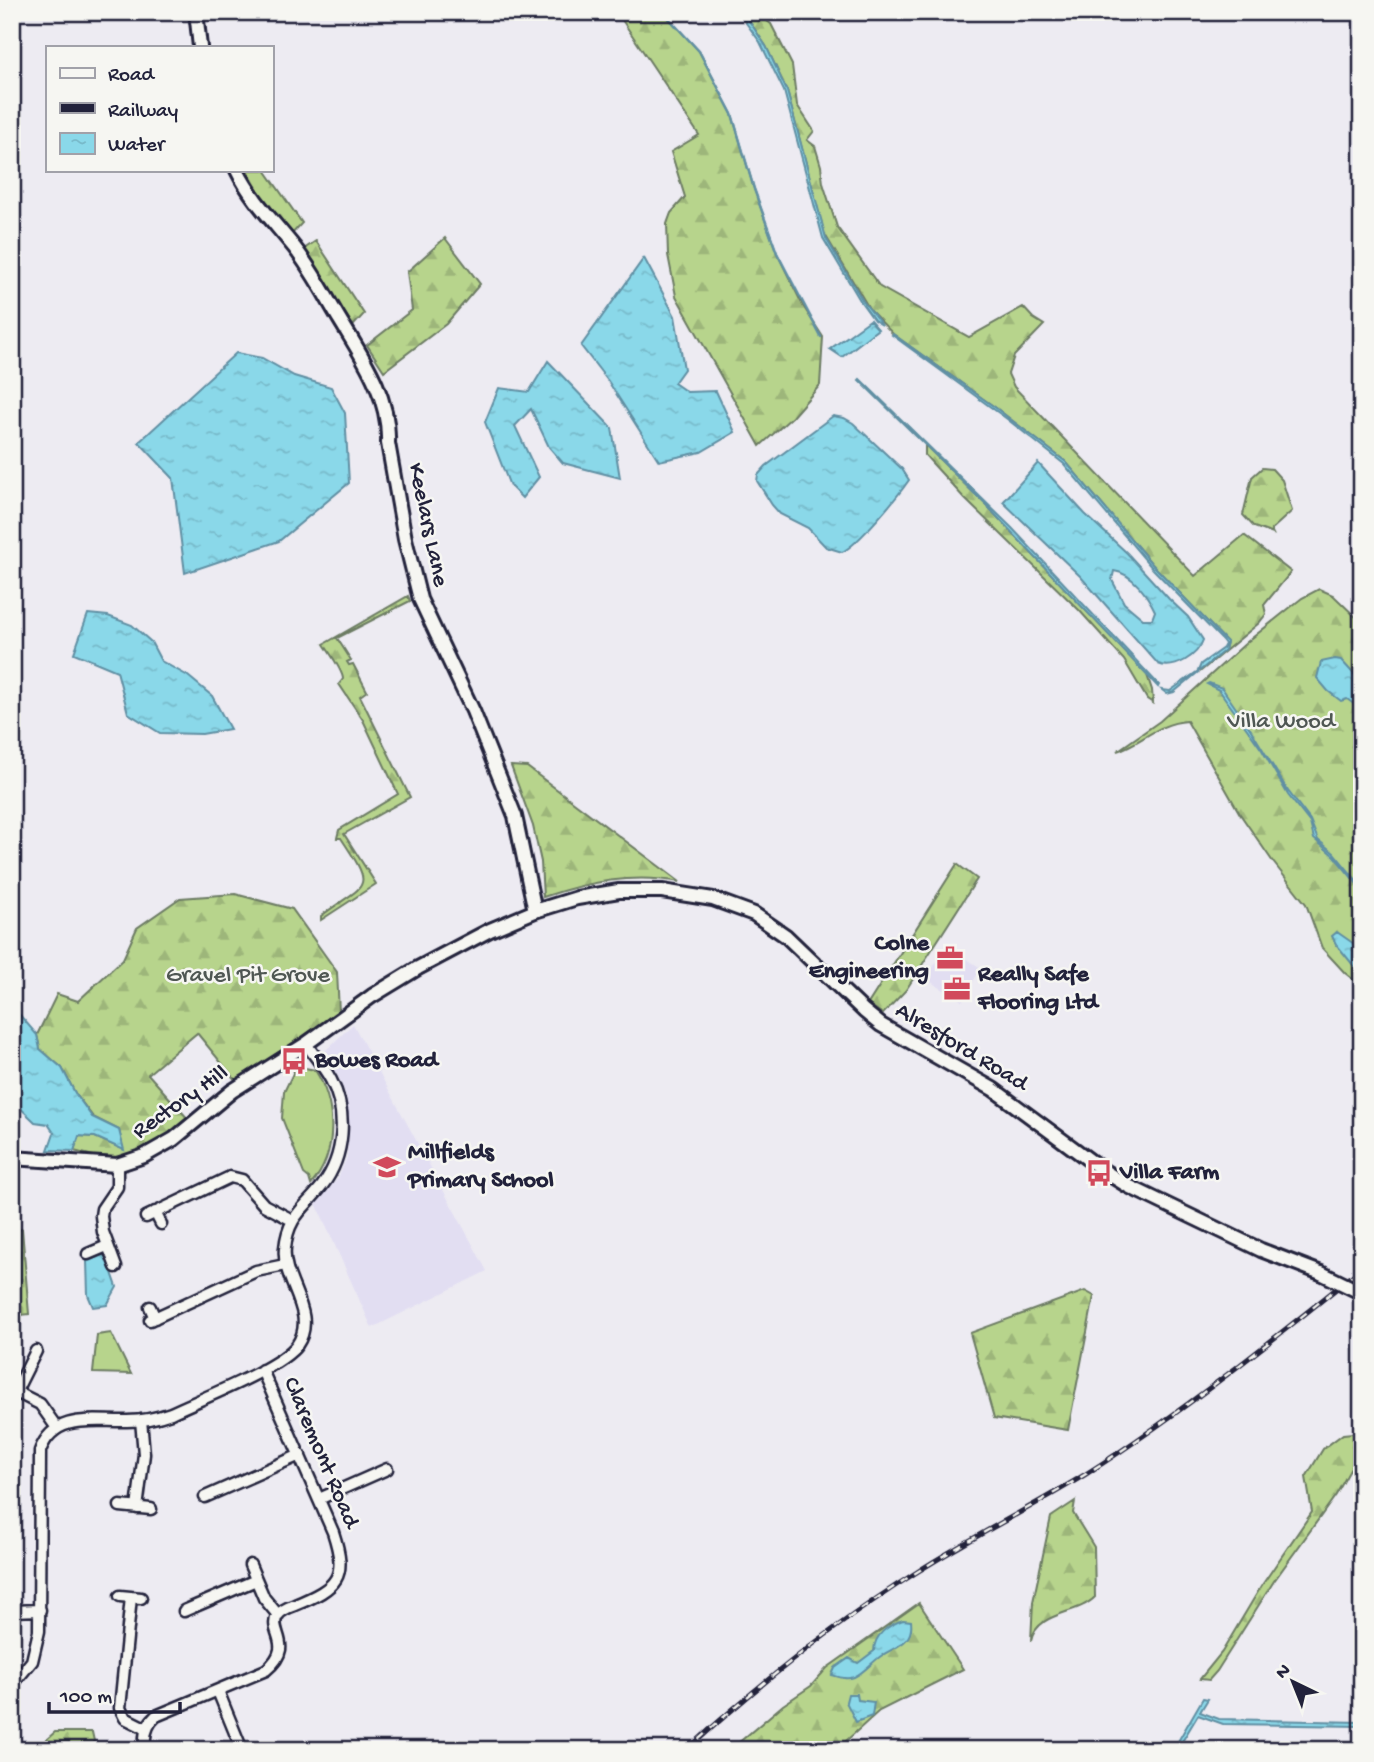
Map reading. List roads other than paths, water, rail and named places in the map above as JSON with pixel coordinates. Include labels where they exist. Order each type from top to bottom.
[{"type":"street","points":[[196,12],[200,46]]},
{"type":"street","name":"Keelars Lane","points":[[238,172],[259,205],[310,269],[369,366],[389,430],[388,443],[405,539],[420,599],[473,711],[515,816],[535,911]]},
{"type":"street","name":"Alresford Road","points":[[353,1010],[418,968],[505,923],[535,911],[591,895],[641,890],[721,901],[745,909],[786,936],[881,1024],[993,1089],[1128,1186],[1261,1250],[1321,1273],[1362,1293]]},
{"type":"street","name":"Rectory Hill","points":[[12,1158],[117,1166],[144,1156],[174,1139],[232,1091],[306,1044],[353,1010]]},
{"type":"street","points":[[12,1685],[34,1655],[39,1631],[40,1451],[44,1442],[57,1428],[86,1419],[141,1420],[171,1413],[262,1370],[290,1353],[302,1338],[303,1313],[285,1265],[285,1246],[292,1220],[329,1176],[339,1152],[342,1125],[338,1097],[331,1079],[306,1044]]},
{"type":"street","points":[[116,1266],[107,1246],[101,1216],[102,1209],[117,1187],[117,1166]]},
{"type":"street","points":[[161,1224],[150,1214],[230,1177],[242,1180],[264,1205],[292,1220]]},
{"type":"street","points":[[88,1254],[107,1246]]},
{"type":"street","points":[[152,1315],[256,1271],[285,1265]]},
{"type":"street","points":[[37,1357],[14,1394],[40,1405],[57,1428]]},
{"type":"street","name":"Claremont Road","points":[[262,1370],[340,1555],[340,1568],[328,1589],[283,1610],[278,1615]]},
{"type":"street","points":[[137,1508],[144,1454],[141,1420]]},
{"type":"street","points":[[209,1498],[300,1455]]},
{"type":"street","points":[[318,1499],[380,1469]]},
{"type":"street","points":[[120,1506],[151,1509]]},
{"type":"street","points":[[146,1750],[147,1729],[156,1716],[266,1670],[275,1662],[281,1649],[276,1622],[278,1615],[264,1598],[250,1565]]},
{"type":"street","points":[[184,1611],[256,1580]]},
{"type":"street","points":[[206,1588],[211,1599]]},
{"type":"street","points":[[131,1597],[120,1708],[125,1718],[147,1729]]},
{"type":"street","points":[[12,1611],[40,1610]]},
{"type":"street","points":[[218,1691],[242,1750]]},
{"type":"water","points":[[738,12],[743,12],[766,46],[787,91],[826,238],[863,301],[882,325],[874,320],[861,302],[823,238],[784,91],[760,42]]},
{"type":"water","points":[[644,258],[675,316],[684,369],[674,383],[687,392],[716,391],[735,432],[701,452],[659,461],[608,381],[581,346]]},
{"type":"water","points":[[870,320],[878,329],[842,357],[830,349]]},
{"type":"water","points":[[893,334],[1066,462],[1152,564],[1227,642],[1225,650],[1174,692],[1167,694],[1162,690],[1170,691],[1198,671],[1201,664],[1223,648],[1225,644],[1222,640],[1153,569],[1064,464]]},
{"type":"water","points":[[236,353],[262,358],[294,376],[331,387],[345,413],[349,483],[279,541],[185,573],[173,478],[139,442]]},
{"type":"water","points":[[548,361],[612,428],[620,478],[563,463],[549,447],[531,409],[515,426],[539,477],[522,498],[510,486],[485,422],[499,388],[529,392]]},
{"type":"water","points":[[860,379],[1012,528],[1158,687],[986,505]]},
{"type":"water","points":[[833,416],[853,423],[902,469],[909,480],[867,530],[842,552],[826,547],[808,528],[780,514],[757,481],[758,475],[766,466]]},
{"type":"water","points":[[1038,463],[1188,617],[1203,640],[1200,646],[1191,656],[1178,663],[1165,666],[1158,664],[1080,576],[1003,502]],"holes":[[[1114,571],[1139,586],[1148,599],[1155,611],[1152,619],[1143,619],[1124,603],[1112,580]]]},
{"type":"water","points":[[88,614],[108,616],[132,625],[151,642],[161,661],[188,676],[212,696],[230,729],[202,734],[160,733],[128,713],[117,671],[74,653]]},
{"type":"water","points":[[1341,660],[1362,683],[1362,710],[1347,699],[1341,701],[1317,678],[1321,662]]},
{"type":"water","points":[[1207,684],[1222,688],[1251,730],[1288,791],[1310,820],[1318,840],[1334,853],[1362,890],[1334,856],[1314,839],[1310,823],[1288,795],[1262,750],[1219,690]]},
{"type":"water","points":[[1337,932],[1360,948],[1362,972],[1358,971],[1336,944],[1332,936]]},
{"type":"water","points":[[12,1006],[37,1035],[40,1049],[62,1068],[92,1117],[119,1130],[124,1150],[95,1137],[79,1136],[74,1151],[48,1150],[54,1133],[48,1124],[35,1122],[12,1100]]},
{"type":"water","points":[[101,1254],[107,1258],[117,1287],[107,1305],[93,1307],[88,1295],[87,1261]]},
{"type":"water","points":[[903,1620],[911,1621],[911,1628],[903,1643],[854,1677],[832,1675],[835,1668],[849,1658],[858,1663],[874,1651],[876,1640],[883,1631]]},
{"type":"water","points":[[848,1694],[857,1694],[858,1700],[874,1702],[872,1716],[856,1722],[846,1702]]},
{"type":"water","points":[[1203,1698],[1208,1699],[1200,1712],[1219,1719],[1362,1722],[1362,1726],[1223,1724],[1198,1715],[1177,1750],[1173,1750]]},
{"type":"waterway","points":[[663,12],[699,51],[732,114],[754,189],[777,253],[821,337]]},
{"type":"railway","points":[[687,1750],[741,1702],[826,1634],[938,1559],[1065,1487],[1158,1426],[1362,1268]]},
{"type":"place","name":"Colne Engineering","points":[[950,958]]},
{"type":"place","name":"Really Safe Flooring Ltd","points":[[957,989]]},
{"type":"place","name":"Bowes Road","points":[[294,1061]]},
{"type":"place","name":"Millfields Primary School","points":[[387,1167]]},
{"type":"place","name":"Villa Farm","points":[[1099,1173]]},
{"type":"park label","name":"Villa Wood","points":[[1281,722]]},
{"type":"park label","name":"Gravel Pit Grove","points":[[248,976]]}]
